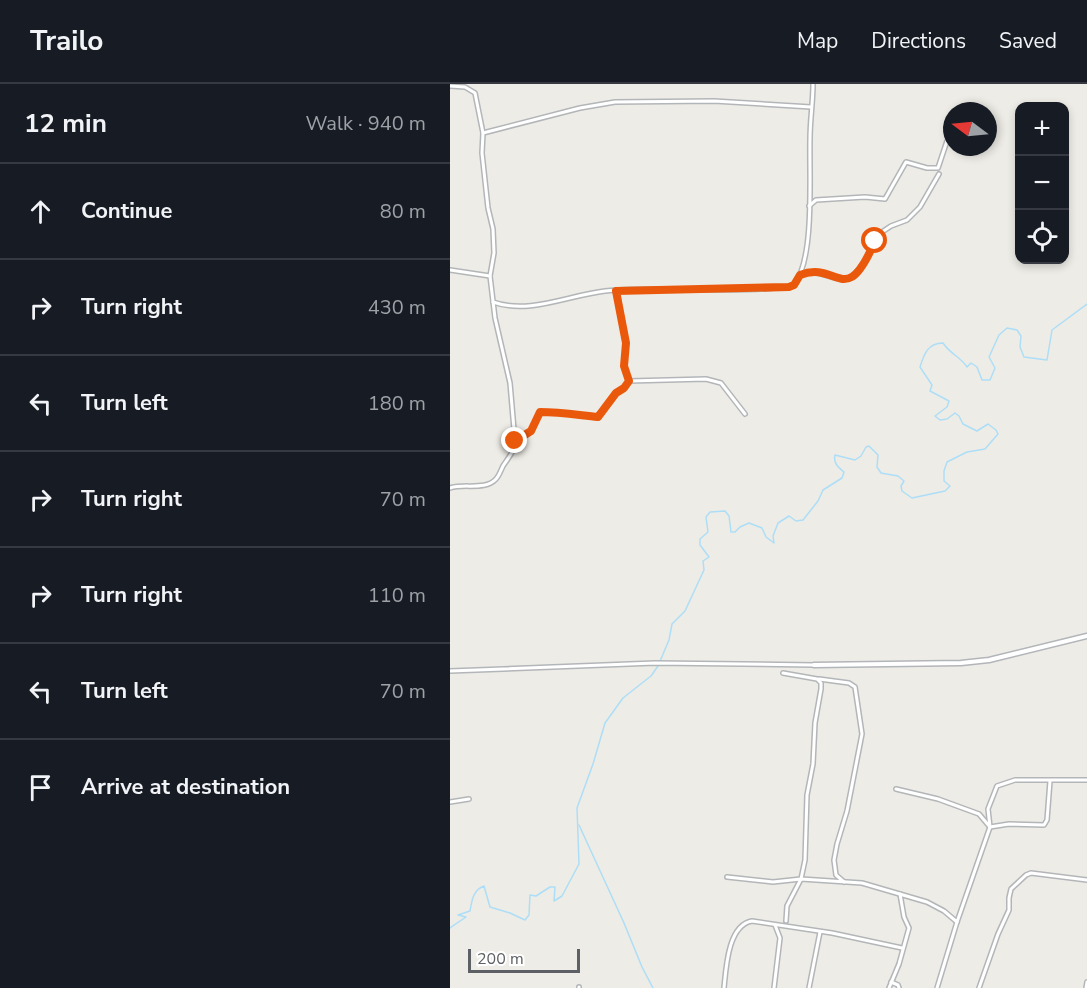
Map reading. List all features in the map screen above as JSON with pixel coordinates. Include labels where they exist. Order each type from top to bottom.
[{"type":"street","points":[[494,302],[504,306],[521,306],[616,291],[792,286],[800,275],[806,248],[813,84]]},
{"type":"street","points":[[450,86],[465,87],[475,93],[483,133],[483,172],[493,229],[494,253],[490,276],[498,335],[504,351],[510,382],[515,441],[512,455],[494,481],[486,485],[458,485],[450,488]]},
{"type":"street","points":[[483,133],[580,108],[615,102],[714,101],[811,106]]},
{"type":"street","points":[[809,206],[816,200],[865,197],[885,199],[906,162],[927,168],[938,168],[943,153]]},
{"type":"street","points":[[800,275],[812,271],[840,280],[852,278],[864,263],[879,234],[907,220],[920,207],[939,174]]},
{"type":"street","points":[[450,270],[490,276]]},
{"type":"street","points":[[616,291],[626,343],[624,366],[629,381]]},
{"type":"street","points":[[629,381],[706,379],[721,383],[745,414]]},
{"type":"street","points":[[515,441],[531,431],[540,412],[566,412],[598,417],[616,393],[629,381]]},
{"type":"street","points":[[450,671],[655,663],[813,665],[970,662],[989,660],[1087,636]]},
{"type":"street","points":[[783,673],[852,684],[855,687],[862,734],[847,811],[834,860],[836,875],[844,882]]},
{"type":"street","points":[[786,921],[787,906],[801,879],[805,860],[807,795],[813,764],[815,723],[821,689],[821,682],[818,679]]},
{"type":"street","points":[[937,988],[990,827],[988,808],[997,786],[1015,780],[1087,780]]},
{"type":"street","points":[[990,827],[1009,824],[1044,825],[1047,820],[1050,781]]},
{"type":"street","points":[[896,789],[938,799],[979,814],[990,827]]},
{"type":"street","points":[[450,802],[469,799]]},
{"type":"street","points":[[979,988],[998,934],[1010,910],[1011,889],[1031,873],[1087,880]]},
{"type":"street","points":[[727,878],[773,882],[801,879],[862,883],[927,902],[944,911],[957,922]]},
{"type":"street","points":[[889,988],[899,964],[909,928],[904,917],[900,894]]},
{"type":"street","points":[[724,988],[731,942],[739,926],[745,922],[774,924],[902,948]]},
{"type":"street","points":[[774,924],[780,938],[774,988]]},
{"type":"street","points":[[809,988],[820,932]]},
{"type":"street","points":[[891,982],[899,988]]},
{"type":"street","points":[[1086,988],[1087,982]]},
{"type":"waterway","points":[[450,928],[466,917],[458,915],[470,911],[475,893],[484,886],[490,907],[525,920],[529,915],[530,895],[536,896],[550,887],[555,887],[554,901],[562,896],[579,864],[577,808],[605,723],[623,698],[651,676],[658,666],[669,640],[672,624],[685,611],[704,570],[703,561],[709,557],[700,545],[700,539],[708,532],[706,517],[710,512],[725,511],[729,516],[731,532],[749,523],[762,528],[766,537],[774,543],[773,536],[778,523],[789,516],[796,521],[803,520],[818,501],[823,490],[842,478],[844,472],[835,463],[835,455],[855,460],[869,446],[878,455],[877,467],[881,473],[898,476],[904,481],[901,486],[902,491],[912,498],[945,491],[950,486],[944,481],[947,462],[967,452],[985,449],[998,434],[988,424],[977,431],[963,424],[955,413],[947,419],[940,420],[935,416],[947,407],[949,401],[930,391],[932,385],[920,367],[927,350],[938,343],[943,343],[967,367],[971,363],[977,367],[982,380],[990,380],[995,368],[989,357],[999,335],[1007,328],[1017,330],[1021,336],[1020,347],[1024,357],[1047,360],[1052,330],[1087,304]]},
{"type":"waterway","points":[[579,825],[653,988]]},
{"type":"route","points":[[515,441],[531,431],[540,412],[566,412],[598,417],[616,393],[629,381],[624,366],[626,343],[616,291],[683,288],[771,289],[794,285],[800,275],[812,271],[840,280],[848,279],[858,272],[875,241]]}]
